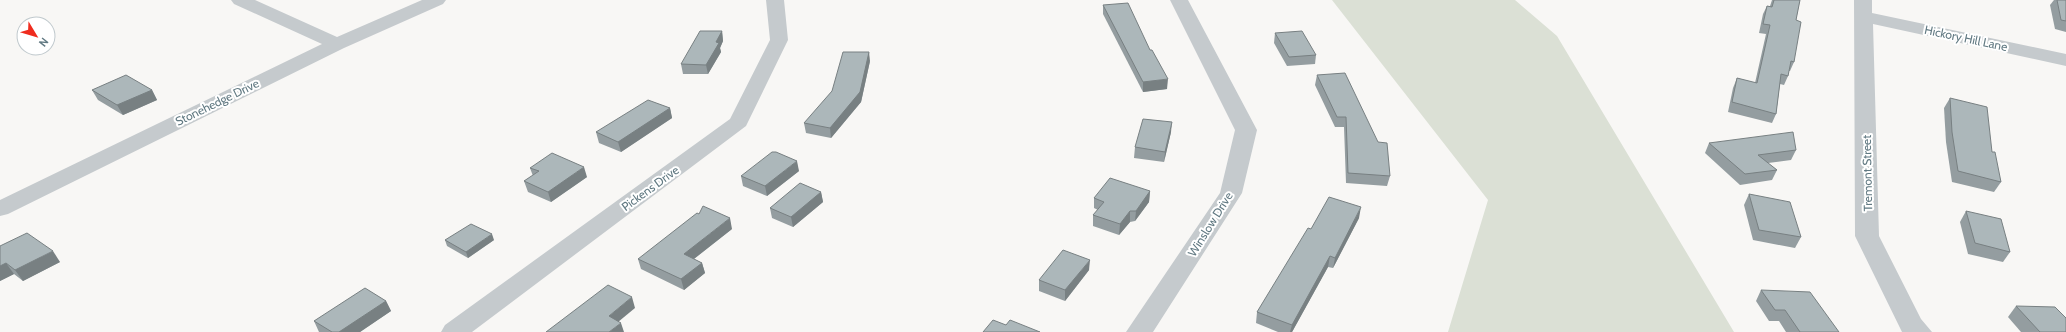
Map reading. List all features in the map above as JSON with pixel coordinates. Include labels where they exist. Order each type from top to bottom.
[{"type":"street","points":[[240,0],[337,44]]},
{"type":"street","name":"Stonehedge Drive","points":[[0,209],[337,44],[436,0]]},
{"type":"street","name":"Pickens Drive","points":[[454,332],[739,122],[779,40],[776,0]]},
{"type":"street","name":"Winslow Drive","points":[[1139,332],[1231,194],[1246,130],[1179,0]]},
{"type":"street","name":"Hickory Hill Lane","points":[[1864,8],[2066,60]]},
{"type":"street","name":"Tremont Street","points":[[1864,8],[1867,236],[1911,325],[1919,332]]},
{"type":"shaded area","points":[[1332,0],[1515,0],[1557,36],[1734,332],[1448,332],[1488,200]]},
{"type":"building","points":[[1774,0],[1800,0],[1796,20],[1801,22],[1794,62],[1791,61],[1788,76],[1781,74],[1776,114],[1732,102],[1737,78],[1757,83],[1770,25],[1763,24],[1767,6],[1772,7]]},
{"type":"building","points":[[2057,0],[2066,0],[2066,21],[2061,20]]},
{"type":"building","points":[[1128,3],[1150,50],[1152,50],[1168,79],[1143,82],[1103,5]]},
{"type":"building","points":[[700,31],[722,31],[716,42],[719,43],[706,65],[681,64]]},
{"type":"building","points":[[1302,31],[1316,55],[1289,57],[1275,33]]},
{"type":"building","points":[[843,52],[869,52],[860,92],[830,128],[804,123],[832,91]]},
{"type":"building","points":[[1345,73],[1378,142],[1387,143],[1390,176],[1348,173],[1346,117],[1337,117],[1317,75]]},
{"type":"building","points":[[126,75],[152,90],[117,105],[92,90]]},
{"type":"building","points":[[1950,98],[1987,107],[1992,152],[1995,152],[2001,182],[1958,171],[1952,132]]},
{"type":"building","points":[[648,100],[670,108],[618,142],[596,132]]},
{"type":"building","points":[[1143,119],[1172,122],[1165,152],[1135,147]]},
{"type":"building","points":[[1793,132],[1796,150],[1758,155],[1777,170],[1745,174],[1709,143]]},
{"type":"building","points":[[772,152],[776,152],[797,161],[765,186],[741,176]]},
{"type":"building","points":[[552,153],[584,167],[548,192],[524,181],[539,171],[530,168]]},
{"type":"building","points":[[1110,178],[1150,191],[1136,211],[1130,211],[1120,224],[1093,215],[1104,202],[1094,198]]},
{"type":"building","points":[[800,183],[821,192],[791,217],[770,208]]},
{"type":"building","points":[[1749,194],[1790,202],[1801,237],[1759,230]]},
{"type":"building","points":[[1329,197],[1361,207],[1335,258],[1330,256],[1292,325],[1257,312],[1308,228],[1311,229]]},
{"type":"building","points":[[703,206],[730,218],[684,254],[702,263],[681,279],[638,259],[697,213],[699,214]]},
{"type":"building","points":[[1966,211],[2001,219],[2010,252],[1975,243]]},
{"type":"building","points":[[471,224],[492,234],[466,252],[445,240]]},
{"type":"building","points":[[27,233],[53,251],[15,270],[6,263],[0,266],[0,246]]},
{"type":"building","points":[[1063,250],[1090,260],[1065,290],[1039,280]]},
{"type":"building","points":[[608,285],[632,297],[609,316],[621,323],[609,332],[546,332]]},
{"type":"building","points":[[365,288],[386,301],[339,332],[332,332],[314,321]]},
{"type":"building","points":[[1761,290],[1810,292],[1839,332],[1800,332],[1785,310],[1775,310]]},
{"type":"building","points":[[2016,306],[2055,307],[2066,318],[2066,332],[2040,332]]},
{"type":"building","points":[[993,320],[1006,325],[1010,320],[1040,332],[983,332]]}]
